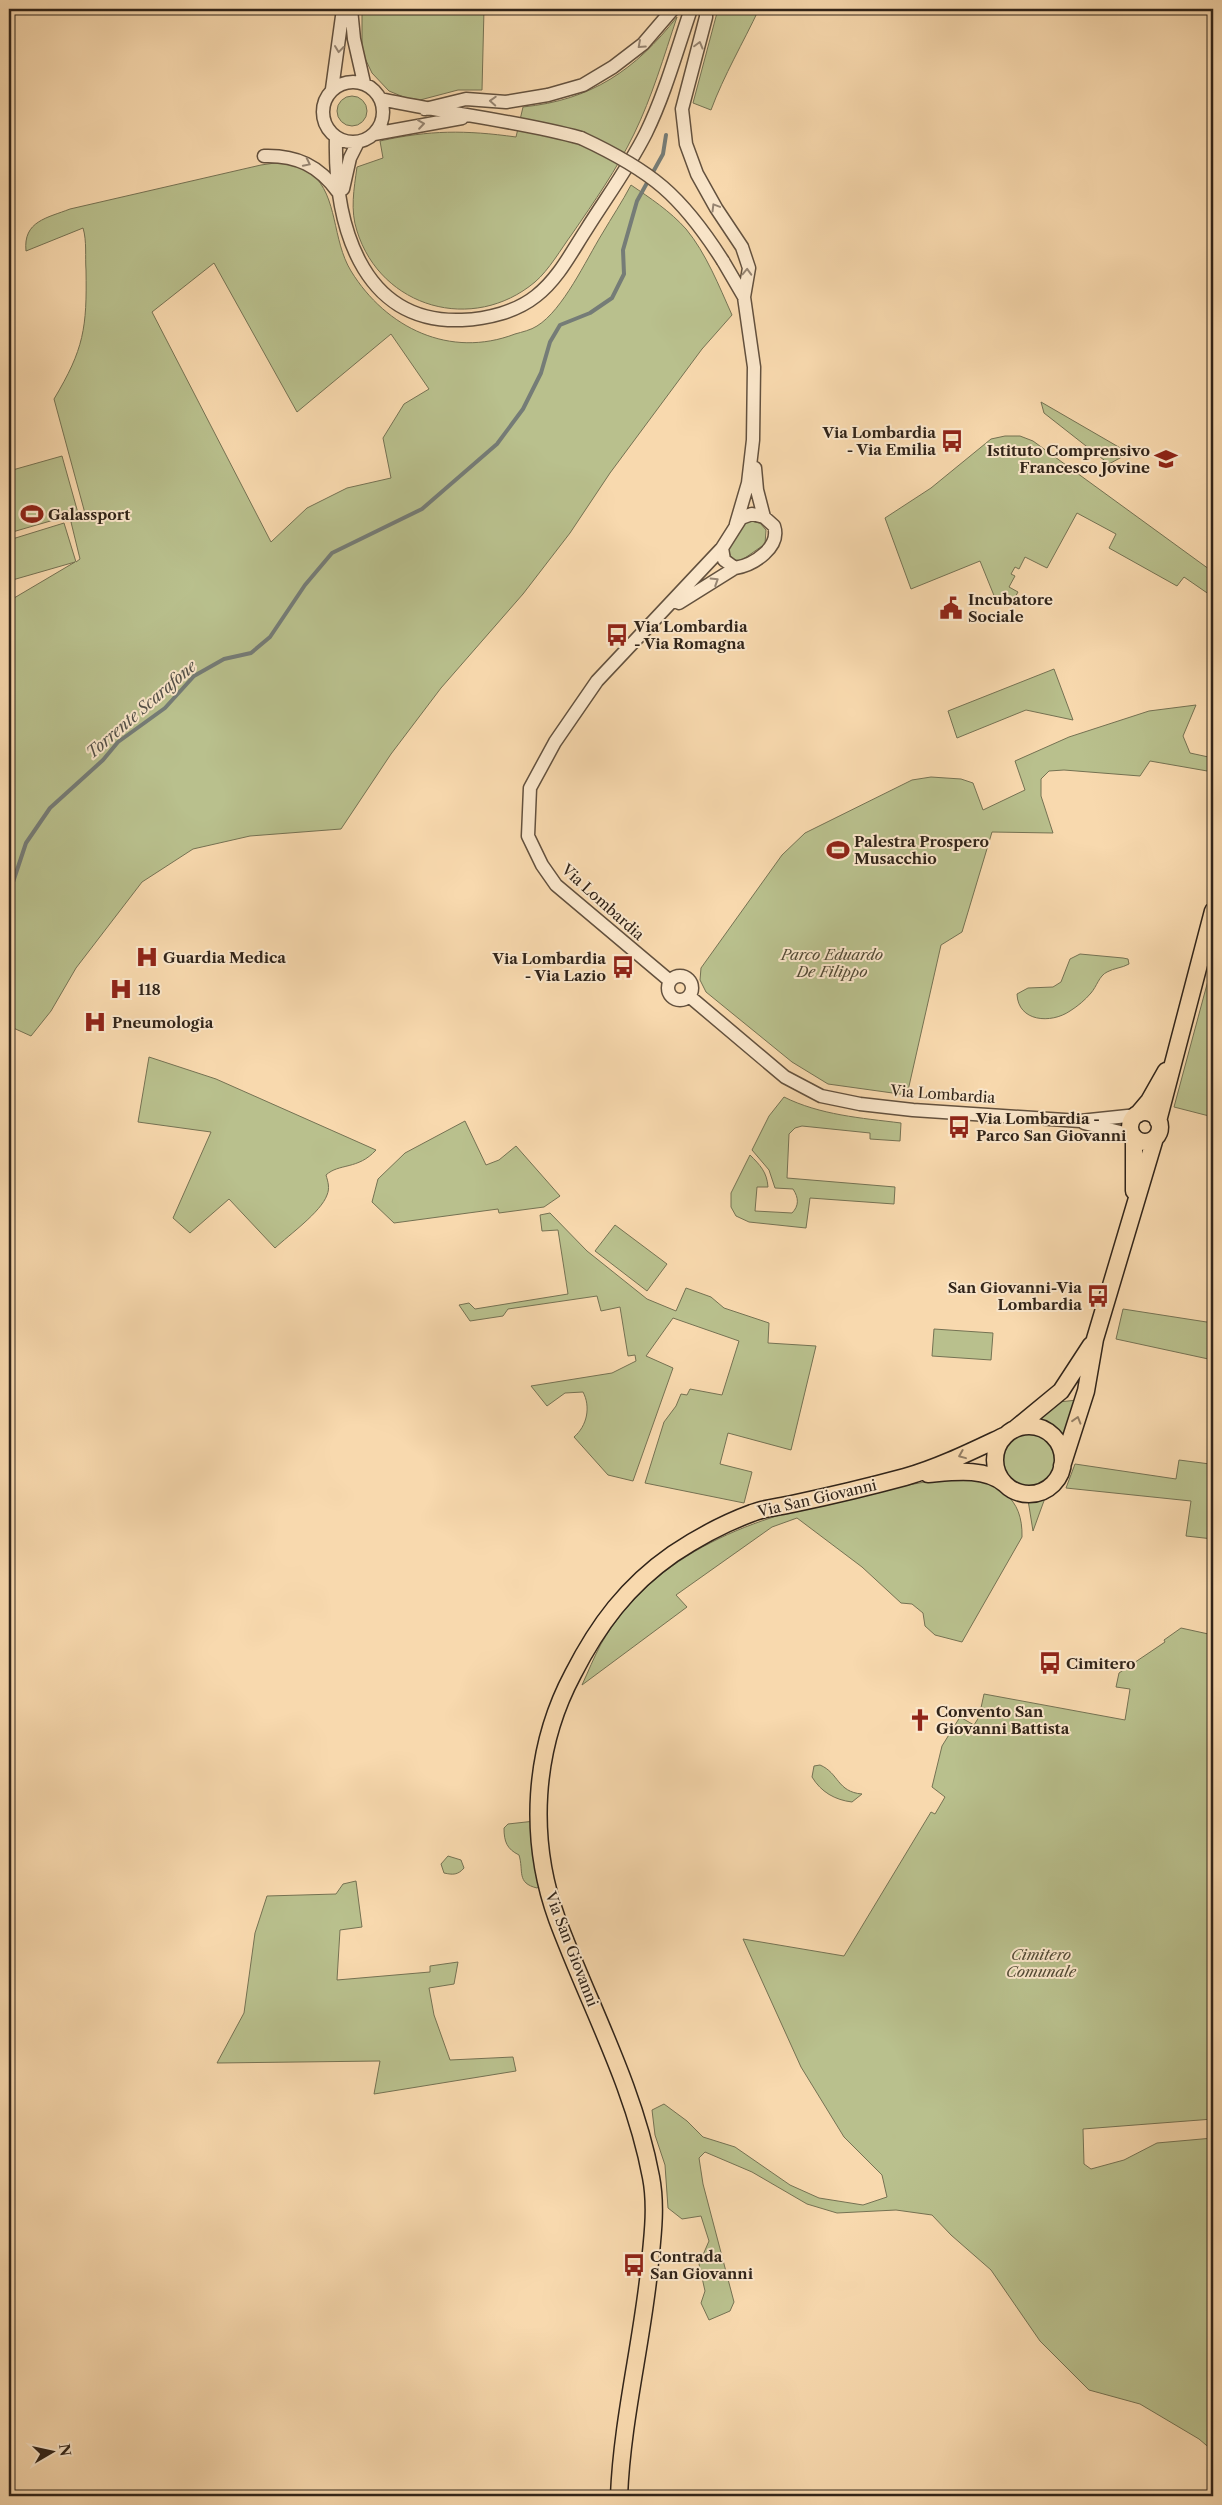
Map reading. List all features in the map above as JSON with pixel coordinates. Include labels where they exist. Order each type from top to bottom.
[{"type":"main road","points":[[1175,1051],[1160,1083],[1130,1124],[1133,1136],[1146,1142],[1155,1138],[1159,1129],[1158,1121],[1169,1085],[1175,1051],[1213,911]]},
{"type":"main road","points":[[1137,1114],[1148,1112],[1158,1121]]},
{"type":"main road","name":"Via San Giovanni","points":[[1133,1136],[1134,1205]]},
{"type":"main road","name":"Via San Giovanni","points":[[1062,1466],[1085,1396],[1095,1339],[1155,1138]]},
{"type":"main road","name":"Via San Giovanni","points":[[619,2496],[621,2454],[646,2299],[653,2231],[652,2179],[642,2139],[616,2060],[557,1918],[542,1859],[538,1814],[540,1776],[547,1739],[558,1702],[606,1619],[631,1588],[674,1554],[721,1527],[755,1512],[908,1476],[966,1454],[1011,1431],[1061,1392],[1095,1339]]},
{"type":"main road","points":[[1052,1398],[1085,1396]]},
{"type":"main road","points":[[1034,1426],[1050,1433],[1058,1442],[1063,1454],[1062,1466],[1057,1479],[1049,1488],[1027,1494],[1010,1488],[998,1475],[996,1454],[999,1443],[1011,1431],[1034,1426]]},
{"type":"main road","name":"Via San Giovanni","points":[[908,1476],[970,1472],[998,1478],[1010,1488]]},
{"type":"street","points":[[343,9],[332,89],[323,103],[322,115],[326,126],[336,137],[358,142],[374,134],[477,116]]},
{"type":"street","points":[[351,9],[354,39],[364,83]]},
{"type":"street","points":[[425,109],[466,99],[506,102],[540,97],[582,85],[613,67],[643,44],[673,9]]},
{"type":"street","points":[[336,137],[338,192],[342,211],[351,242],[362,267],[375,285],[393,302],[412,313],[428,317],[449,320],[479,319],[504,313],[536,296],[558,274],[646,133],[690,9]]},
{"type":"street","points":[[706,9],[706,17],[682,109],[686,144],[697,174],[716,208],[742,247],[749,268],[744,297],[754,367],[753,440],[757,490],[764,517]]},
{"type":"street","points":[[332,89],[347,81],[364,83],[374,90],[381,99],[382,118],[374,134]]},
{"type":"street","points":[[381,99],[425,109],[530,124],[581,138],[620,156],[673,194],[699,223],[744,297]]},
{"type":"street","points":[[342,211],[345,175],[358,142]]},
{"type":"street","points":[[264,156],[282,155],[299,159],[314,167],[328,178],[338,192]]},
{"type":"street","points":[[736,524],[746,515],[752,514],[764,517],[774,526],[776,532],[772,546],[766,553],[742,567],[735,568],[724,560],[722,548],[736,524],[748,483],[753,440]]},
{"type":"street","name":"Via Lombardia","points":[[722,548],[664,612],[597,681],[555,742],[530,788],[527,813],[528,836],[542,866],[556,885],[643,960],[670,981],[678,976],[687,979],[692,987],[689,996],[785,1077],[821,1096],[860,1104],[913,1110],[1080,1121],[1137,1114]]},
{"type":"street","name":"Via Lombardia","points":[[664,612],[735,568]]},
{"type":"street","name":"Via Lombardia","points":[[1080,1121],[1133,1136]]},
{"type":"green space","points":[[362,9],[484,9],[482,90],[458,90],[420,100],[406,98],[389,91],[372,73],[362,52]]},
{"type":"green space","points":[[718,9],[759,9],[711,110],[693,103]]},
{"type":"green space","points":[[677,17],[652,91],[627,147],[605,185],[580,222],[550,265],[535,282],[511,298],[484,307],[458,309],[432,305],[408,295],[386,279],[369,257],[357,231],[353,207],[357,167],[383,158],[380,141],[398,137],[448,132],[516,137],[523,107],[570,97],[610,79],[645,52]]},
{"type":"green space","points":[[352,96],[362,101],[367,111],[362,121],[352,126],[342,121],[337,111],[342,101]]},
{"type":"green space","points":[[289,161],[312,174],[320,183],[331,206],[345,259],[351,271],[365,291],[382,308],[401,323],[422,333],[444,340],[467,343],[491,341],[532,329],[547,319],[565,297],[631,185],[680,222],[693,238],[706,259],[732,315],[702,349],[610,473],[570,533],[523,594],[441,688],[391,754],[341,829],[250,836],[193,849],[142,882],[76,968],[51,1011],[31,1036],[9,1026],[9,601],[75,562],[9,581],[9,540],[64,523],[76,562],[80,559],[71,522],[86,517],[54,399],[78,352],[86,308],[86,290],[83,228],[26,251],[28,233],[38,222],[45,218],[70,209],[261,165]],"holes":[[[214,263],[297,412],[391,334],[429,389],[404,404],[383,438],[391,478],[347,488],[307,508],[271,542],[152,312]]]},
{"type":"green space","points":[[1041,402],[1129,453],[1109,464],[1044,413]]},
{"type":"green space","points":[[1005,436],[1020,436],[1033,441],[1213,572],[1213,597],[1184,577],[1177,586],[1109,548],[1116,534],[1077,513],[1047,568],[1025,557],[1019,569],[1015,567],[1011,574],[1015,576],[1009,587],[1018,592],[1014,599],[1006,594],[995,598],[980,561],[911,589],[885,518],[931,488],[991,439]]},
{"type":"green space","points":[[62,456],[78,513],[9,533],[9,471]]},
{"type":"green space","points":[[751,521],[760,523],[766,530],[765,544],[742,560],[734,559],[728,548],[743,524]]},
{"type":"green space","points":[[1054,669],[1073,720],[1026,710],[957,738],[948,711]]},
{"type":"green space","name":"Parco Eduardo De Filippo","points":[[1196,705],[1183,736],[1190,753],[1213,758],[1213,772],[1150,761],[1140,776],[1064,770],[1049,771],[1041,779],[1041,796],[1053,833],[992,832],[962,932],[941,945],[907,1095],[828,1084],[792,1062],[706,992],[700,980],[701,968],[782,855],[805,833],[912,780],[931,777],[961,779],[973,783],[983,810],[1025,790],[1015,761],[1069,737],[1149,711]]},
{"type":"green space","points":[[1080,954],[1128,959],[1129,964],[1104,974],[1086,998],[1076,1007],[1062,1015],[1054,1018],[1037,1018],[1023,1010],[1017,994],[1028,988],[1053,987],[1061,982],[1070,959]]},
{"type":"green space","points":[[1213,962],[1213,1117],[1174,1107]]},
{"type":"green space","points":[[149,1057],[216,1079],[376,1150],[356,1164],[331,1171],[326,1175],[328,1190],[324,1202],[312,1216],[275,1248],[229,1199],[190,1233],[173,1218],[211,1132],[138,1122]]},
{"type":"green space","points":[[784,1097],[826,1112],[901,1123],[900,1141],[870,1139],[870,1133],[802,1126],[795,1128],[789,1134],[787,1178],[895,1187],[894,1204],[810,1198],[806,1228],[749,1222],[736,1216],[731,1207],[731,1193],[750,1155],[762,1169],[768,1187],[757,1187],[755,1211],[792,1213],[796,1208],[797,1199],[793,1189],[775,1188],[769,1170],[752,1150],[769,1116]]},
{"type":"green space","points":[[465,1121],[486,1165],[499,1160],[516,1146],[560,1196],[544,1207],[499,1213],[498,1209],[394,1223],[372,1202],[378,1179],[405,1153]]},
{"type":"green space","points":[[550,1213],[587,1251],[647,1299],[676,1311],[686,1288],[711,1297],[724,1308],[769,1323],[768,1343],[816,1346],[791,1450],[728,1433],[720,1464],[752,1472],[744,1503],[645,1483],[664,1422],[676,1406],[681,1394],[687,1395],[690,1389],[722,1395],[739,1341],[673,1318],[646,1356],[673,1368],[633,1481],[608,1475],[574,1437],[585,1422],[587,1404],[583,1392],[565,1393],[547,1406],[531,1386],[612,1373],[636,1361],[635,1355],[628,1356],[620,1307],[601,1311],[597,1296],[508,1309],[503,1316],[470,1321],[459,1305],[469,1303],[475,1309],[568,1294],[558,1230],[542,1231],[540,1215]]},
{"type":"green space","points":[[615,1225],[667,1264],[647,1291],[595,1251]]},
{"type":"green space","points":[[1123,1309],[1213,1323],[1213,1360],[1116,1339]]},
{"type":"green space","points":[[934,1329],[993,1333],[991,1360],[932,1356]]},
{"type":"green space","points":[[1077,1400],[1065,1446],[1053,1429],[1036,1422],[1059,1402]]},
{"type":"green space","points":[[1211,1432],[1213,1433],[1213,1539],[1186,1536],[1191,1501],[1066,1488],[1075,1464],[1176,1479],[1179,1460],[1210,1464]]},
{"type":"green space","points":[[1028,1433],[1038,1435],[1047,1441],[1053,1450],[1055,1460],[1053,1470],[1047,1479],[1038,1485],[1028,1487],[1018,1485],[1009,1479],[1003,1470],[1001,1460],[1003,1450],[1009,1441],[1018,1435]]},
{"type":"green space","points":[[963,1477],[998,1489],[1013,1502],[1021,1523],[1022,1537],[962,1642],[935,1635],[925,1626],[923,1613],[912,1604],[901,1603],[862,1567],[797,1518],[772,1527],[676,1595],[687,1607],[582,1685],[601,1644],[624,1612],[650,1584],[679,1561],[711,1543],[745,1527],[817,1505],[909,1485]]},
{"type":"green space","points":[[1045,1498],[1033,1531],[1028,1500]]},
{"type":"green space","name":"Cimitero Comunale","points":[[1181,1628],[1213,1635],[1213,2119],[1083,2129],[1084,2164],[1091,2169],[1124,2160],[1157,2143],[1213,2138],[1213,2451],[1199,2439],[1140,2404],[1089,2390],[1040,2341],[991,2270],[951,2235],[932,2215],[896,2210],[837,2213],[807,2204],[752,2172],[705,2152],[699,2158],[703,2184],[734,2302],[730,2311],[709,2320],[701,2303],[705,2291],[699,2264],[709,2241],[701,2216],[682,2219],[668,2208],[665,2165],[655,2135],[652,2110],[664,2104],[687,2121],[703,2137],[735,2147],[790,2185],[819,2198],[863,2205],[887,2197],[882,2175],[844,2137],[801,2067],[743,1939],[844,1956],[931,1812],[935,1814],[945,1797],[932,1787],[942,1746],[960,1717],[974,1725],[979,1717],[984,1694],[1125,1720],[1130,1689],[1116,1687],[1119,1673],[1165,1642],[1164,1640]]},
{"type":"green space","points":[[820,1765],[826,1768],[848,1790],[862,1794],[852,1802],[829,1794],[812,1777],[814,1766]]},
{"type":"green space","points":[[535,1821],[544,1884],[537,1888],[530,1886],[523,1880],[519,1855],[507,1844],[504,1828],[508,1824]]},
{"type":"green space","points":[[448,1856],[461,1860],[464,1868],[460,1872],[455,1874],[444,1873],[441,1864]]},
{"type":"green space","points":[[356,1881],[362,1927],[340,1930],[337,1980],[430,1972],[430,1966],[458,1962],[454,1984],[429,1988],[434,2015],[450,2060],[513,2057],[516,2071],[374,2094],[380,2061],[217,2063],[244,2013],[255,1933],[267,1896],[336,1894],[343,1884]]},
{"type":"waterway","name":"Torrente Scarafone","points":[[9,885],[13,882],[26,843],[50,808],[103,760],[118,742],[165,708],[194,676],[224,659],[251,653],[270,637],[305,585],[332,553],[422,509],[497,444],[523,409],[541,373],[550,342],[560,325],[590,313],[612,298],[624,274],[623,250],[637,201],[663,154],[666,135]]},
{"type":"place","name":"Via Lombardia - Via Emilia","points":[[952,441]]},
{"type":"place","name":"Istituto Comprensivo Francesco Jovine","points":[[1166,459]]},
{"type":"place","name":"Galassport","points":[[32,514]]},
{"type":"place","name":"Incubatore Sociale","points":[[951,608]]},
{"type":"place","name":"Via Lombardia - Via Romagna","points":[[617,635]]},
{"type":"place","name":"Palestra Prospero Musacchio","points":[[838,850]]},
{"type":"place","name":"Guardia Medica","points":[[147,957]]},
{"type":"place","name":"Via Lombardia - Via Lazio","points":[[623,967]]},
{"type":"place","name":"118","points":[[121,989]]},
{"type":"place","name":"Pneumologia","points":[[95,1022]]},
{"type":"place","name":"Via Lombardia - Parco San Giovanni","points":[[959,1127]]},
{"type":"place","name":"San Giovanni-Via Lombardia","points":[[1098,1296]]},
{"type":"place","name":"Cimitero","points":[[1050,1663]]},
{"type":"place","name":"Convento San Giovanni Battista","points":[[920,1720]]},
{"type":"place","name":"Contrada San Giovanni","points":[[634,2265]]}]
